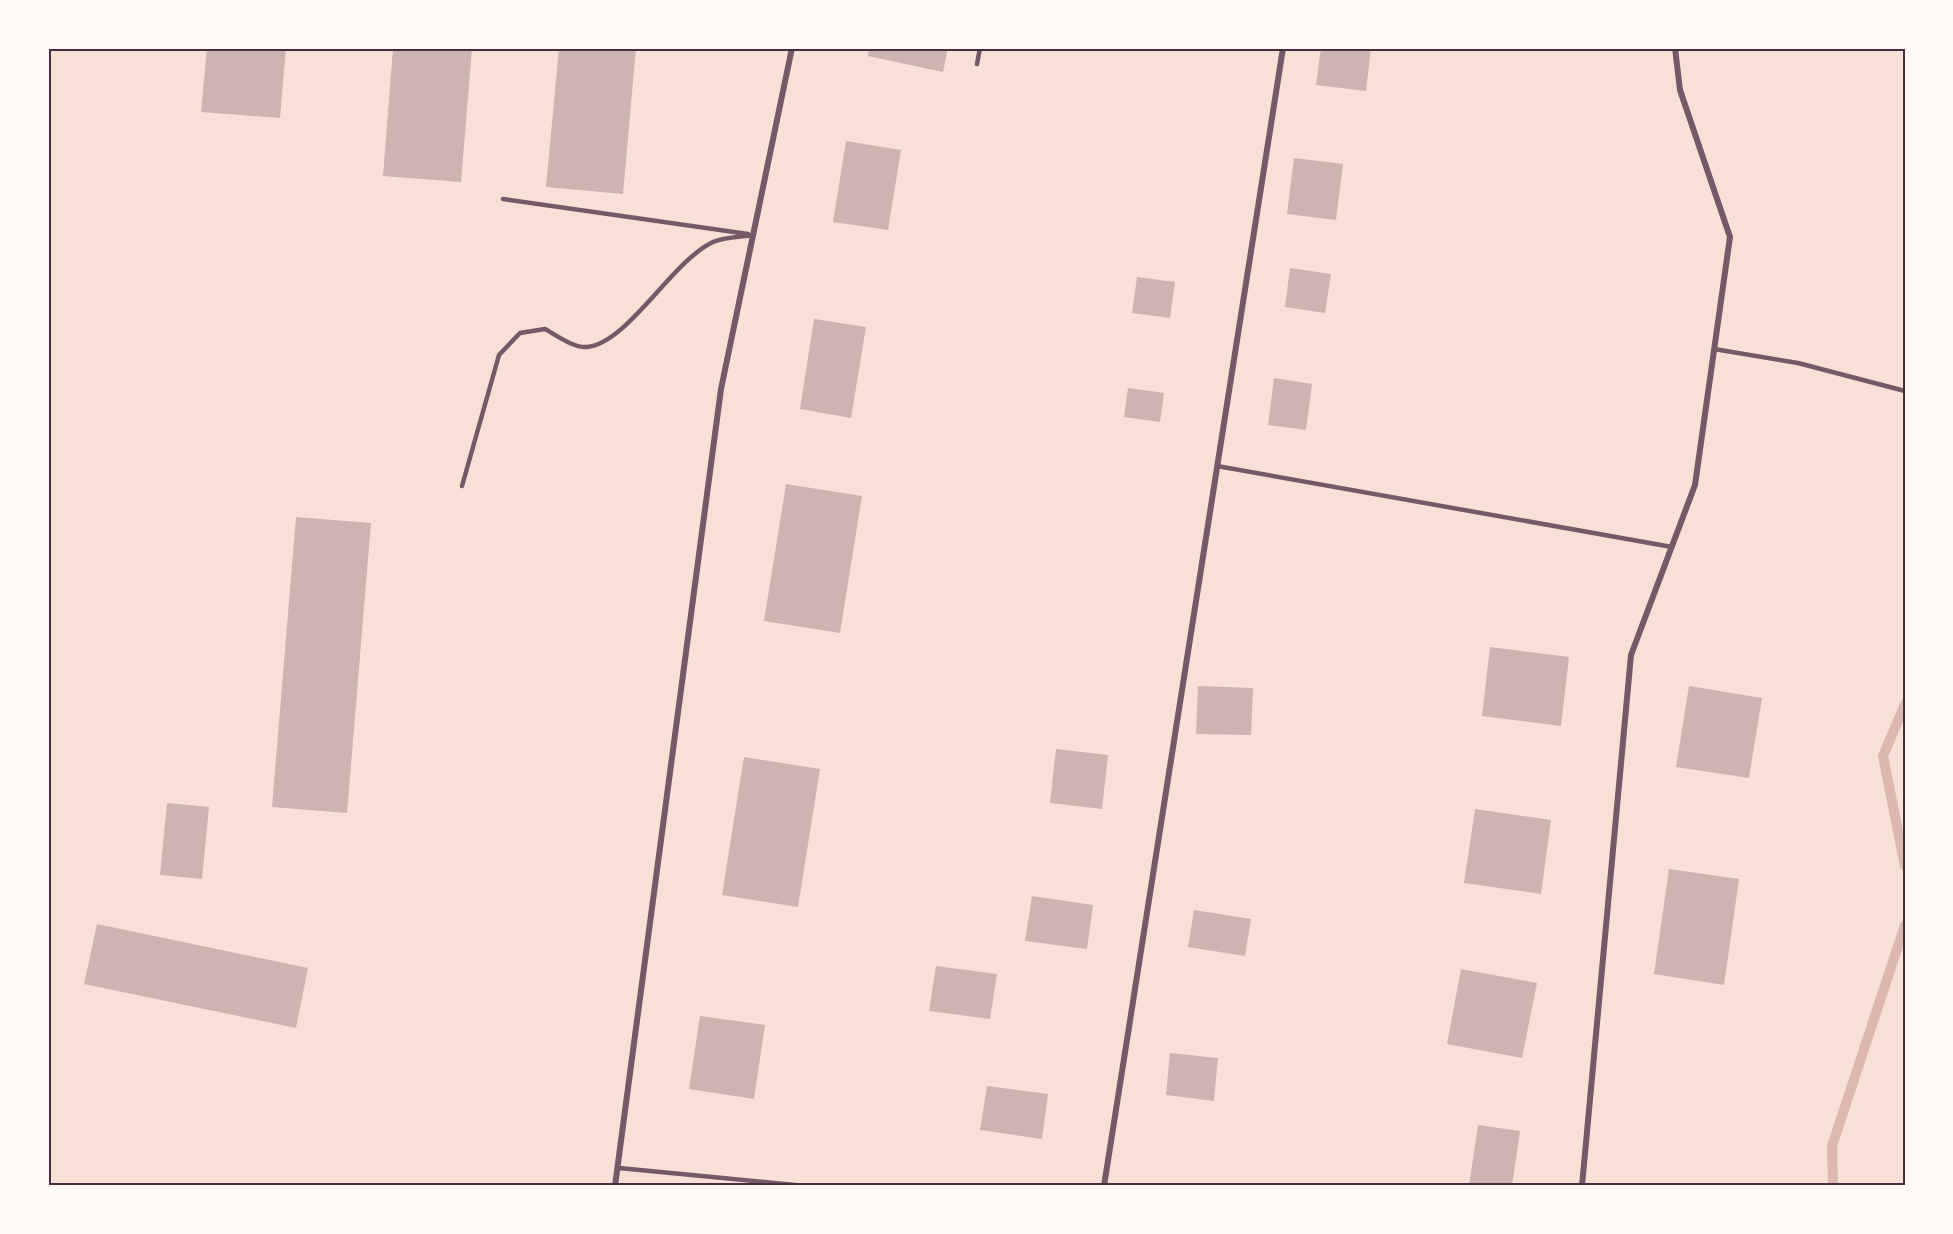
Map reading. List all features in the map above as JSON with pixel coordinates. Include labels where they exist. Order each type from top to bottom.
[{"type":"street","points":[[615,1186],[721,389],[792,48]]},
{"type":"street","points":[[1104,1186],[1283,48]]},
{"type":"street","points":[[1582,1186],[1631,655],[1695,485],[1730,237],[1680,90],[1676,48]]},
{"type":"lane","points":[[977,64],[980,48]]},
{"type":"lane","points":[[502,199],[753,235]]},
{"type":"lane","points":[[462,486],[499,355],[520,333],[545,329],[564,340],[586,347],[613,336],[680,267],[713,242],[753,235]]},
{"type":"lane","points":[[1714,349],[1798,363],[1905,391]]},
{"type":"lane","points":[[1217,466],[1672,547]]},
{"type":"lane","points":[[619,1168],[804,1186]]},
{"type":"building","points":[[207,48],[286,48],[280,118],[201,112]]},
{"type":"building","points":[[393,48],[472,48],[461,182],[383,176]]},
{"type":"building","points":[[559,48],[636,48],[623,194],[546,187]]},
{"type":"building","points":[[869,48],[948,48],[943,72],[868,56]]},
{"type":"building","points":[[1321,48],[1371,48],[1366,91],[1316,85]]},
{"type":"building","points":[[846,141],[901,150],[888,230],[833,222]]},
{"type":"building","points":[[1294,158],[1343,164],[1336,220],[1287,214]]},
{"type":"building","points":[[1290,268],[1331,274],[1325,313],[1285,307]]},
{"type":"building","points":[[1137,277],[1175,282],[1170,318],[1132,313]]},
{"type":"building","points":[[814,319],[866,327],[851,418],[800,409]]},
{"type":"building","points":[[1274,378],[1312,384],[1306,430],[1268,425]]},
{"type":"building","points":[[1128,388],[1164,393],[1160,422],[1124,417]]},
{"type":"building","points":[[786,484],[862,496],[840,633],[764,621]]},
{"type":"building","points":[[296,517],[371,523],[347,813],[272,807]]},
{"type":"building","points":[[1490,647],[1569,657],[1561,726],[1482,716]]},
{"type":"building","points":[[1198,686],[1253,688],[1251,735],[1196,734]]},
{"type":"building","points":[[1689,686],[1762,698],[1749,778],[1676,767]]},
{"type":"building","points":[[1056,749],[1108,755],[1102,809],[1050,803]]},
{"type":"building","points":[[744,757],[820,769],[798,907],[722,895]]},
{"type":"building","points":[[167,803],[209,807],[202,879],[160,875]]},
{"type":"building","points":[[1475,809],[1551,820],[1541,894],[1464,883]]},
{"type":"building","points":[[1669,869],[1739,879],[1724,985],[1654,974]]},
{"type":"building","points":[[1032,896],[1093,905],[1087,949],[1025,941]]},
{"type":"building","points":[[1194,910],[1251,919],[1245,956],[1188,947]]},
{"type":"building","points":[[97,924],[308,968],[296,1028],[84,984]]},
{"type":"building","points":[[936,966],[997,974],[990,1019],[929,1011]]},
{"type":"building","points":[[1461,969],[1537,983],[1522,1058],[1447,1044]]},
{"type":"building","points":[[700,1016],[765,1025],[754,1099],[689,1089]]},
{"type":"building","points":[[1170,1053],[1218,1058],[1214,1101],[1166,1095]]},
{"type":"building","points":[[987,1086],[1048,1094],[1042,1139],[980,1130]]},
{"type":"building","points":[[1478,1125],[1520,1131],[1512,1186],[1469,1186]]},
{"type":"waterway","points":[[1905,704],[1883,756],[1905,866]]},
{"type":"waterway","points":[[1833,1186],[1832,1146],[1905,925]]}]
